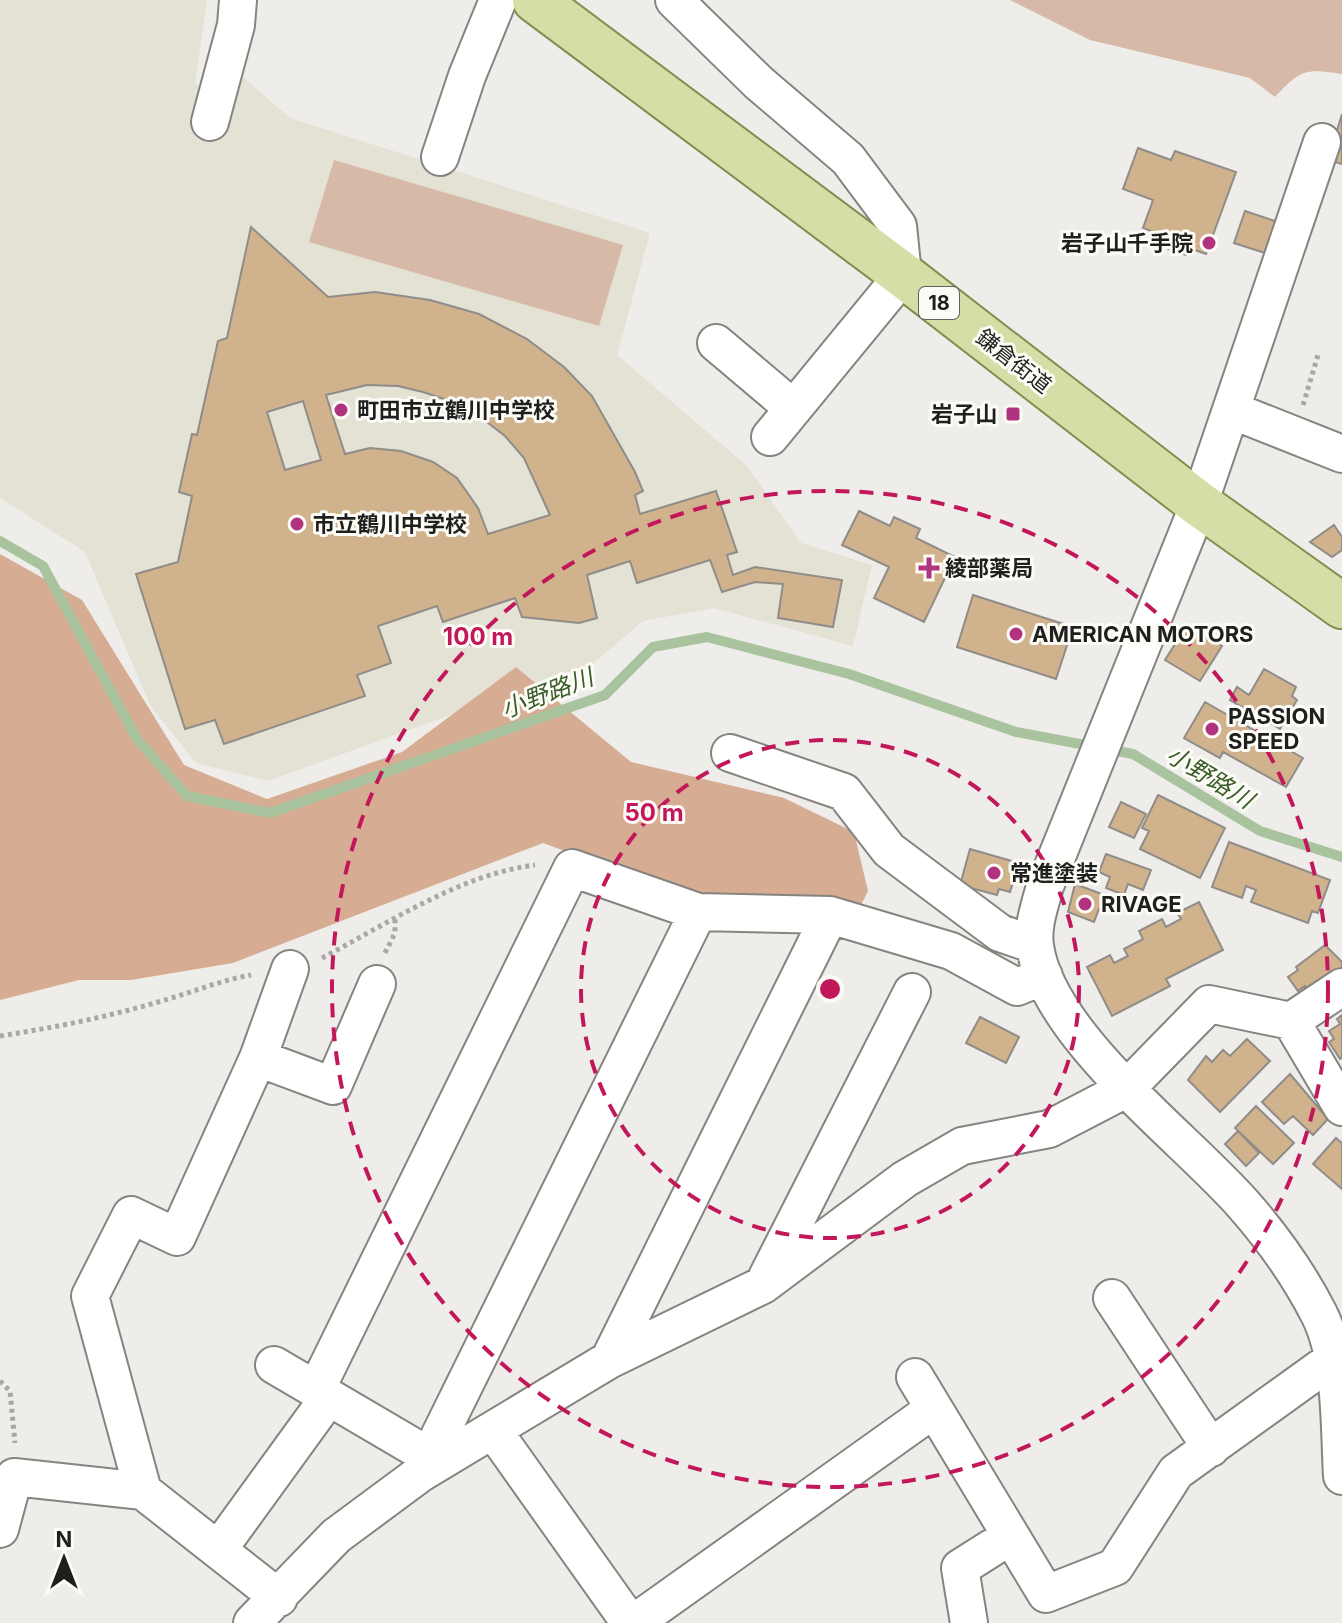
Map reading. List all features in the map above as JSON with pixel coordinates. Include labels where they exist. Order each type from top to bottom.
[{"type":"main road","name":"鎌倉街道","points":[[535,0],[903,275],[1199,504],[1342,606]]},
{"type":"street","points":[[210,122],[236,25],[238,0]]},
{"type":"street","points":[[440,157],[498,0]]},
{"type":"street","points":[[674,0],[759,83],[848,159],[898,226],[903,275],[770,437]]},
{"type":"street","points":[[1322,142],[1199,504],[1045,886],[1036,919],[1039,961],[1064,1012],[1126,1089],[1241,1202],[1289,1260],[1321,1318],[1333,1359],[1341,1453]]},
{"type":"street","points":[[716,343],[793,408]]},
{"type":"street","points":[[1231,410],[1342,454]]},
{"type":"street","points":[[730,753],[844,792],[889,850],[1039,961]]},
{"type":"street","points":[[218,1550],[322,1393],[572,868],[698,912],[830,915],[951,951],[1017,987],[1039,961]]},
{"type":"street","points":[[425,1465],[698,912]]},
{"type":"street","points":[[609,1360],[830,915]]},
{"type":"street","points":[[143,1491],[90,1296],[131,1215],[177,1237],[258,1058],[290,969]]},
{"type":"street","points":[[258,1058],[333,1086],[377,984]]},
{"type":"street","points":[[252,1623],[336,1536],[425,1465],[493,1430],[609,1360],[763,1285],[905,1179],[962,1146],[1049,1129],[1126,1089],[1209,1004],[1291,1021],[1342,987]]},
{"type":"street","points":[[763,1285],[912,992]]},
{"type":"street","points":[[1291,1021],[1342,1107]]},
{"type":"street","points":[[1112,1298],[1211,1448]]},
{"type":"street","points":[[915,1377],[1046,1594],[1115,1567],[1176,1472],[1333,1359]]},
{"type":"street","points":[[274,1365],[322,1393],[425,1465]]},
{"type":"street","points":[[493,1430],[632,1623],[934,1409]]},
{"type":"street","points":[[0,1529],[14,1477],[143,1491],[279,1598]]},
{"type":"street","points":[[969,1623],[960,1568],[1009,1537]]},
{"type":"path","points":[[1293,436],[1318,355]]},
{"type":"path","points":[[0,1036],[85,1022],[170,999],[220,981],[290,969],[322,958],[504,869]]},
{"type":"path","points":[[395,920],[395,933]]},
{"type":"path","points":[[0,1381],[10,1391],[15,1434],[14,1477]]},
{"type":"shaded area","name":"町田市立鶴川中学校","points":[[0,0],[207,0],[195,84],[238,93],[241,75],[290,118],[650,233],[617,355],[747,466],[801,543],[872,565],[853,646],[714,608],[643,621],[594,663],[268,781],[196,763],[150,705],[85,552],[0,498]]},
{"type":"shaded area","points":[[1010,0],[1342,0],[1342,74],[1304,73],[1275,97],[1250,78],[1090,40]]},
{"type":"shaded area","points":[[334,160],[623,245],[599,326],[309,242]]},
{"type":"shaded area","points":[[0,554],[82,600],[184,765],[267,799],[402,752],[516,667],[631,762],[784,798],[854,832],[868,891],[861,905],[681,893],[543,843],[233,963],[131,980],[79,980],[0,1000]]},
{"type":"building","points":[[1342,114],[1342,164],[1328,160]]},
{"type":"building","points":[[1138,148],[1171,160],[1175,151],[1236,172],[1206,254],[1189,248],[1186,255],[1157,245],[1161,235],[1143,228],[1153,200],[1123,189]]},
{"type":"building","points":[[1245,211],[1278,222],[1268,254],[1234,243]]},
{"type":"building","points":[[251,227],[328,297],[375,292],[430,300],[479,314],[527,339],[564,367],[592,396],[643,491],[635,495],[640,514],[716,491],[737,552],[727,555],[733,575],[755,567],[842,580],[833,627],[778,618],[783,584],[755,582],[722,592],[710,560],[637,583],[630,561],[587,575],[597,618],[579,623],[522,617],[515,598],[443,622],[437,606],[378,626],[391,663],[357,675],[365,696],[224,744],[215,720],[185,729],[136,574],[178,562],[192,496],[179,492],[192,434],[197,435],[218,341],[227,338]],"holes":[[[367,385],[398,386],[423,392],[453,402],[479,416],[505,436],[524,458],[550,515],[488,534],[478,508],[457,478],[433,462],[401,451],[370,448],[345,454],[326,395]],[[303,401],[321,460],[285,470],[267,412]]]},
{"type":"building","points":[[859,511],[890,526],[894,517],[920,529],[916,538],[955,557],[924,622],[874,598],[889,567],[842,545]]},
{"type":"building","points":[[1334,525],[1342,537],[1342,550],[1332,557],[1310,542]]},
{"type":"building","points":[[973,595],[1073,627],[1056,679],[957,647]]},
{"type":"building","points":[[1187,625],[1222,646],[1200,681],[1165,660]]},
{"type":"building","points":[[1264,669],[1296,687],[1292,696],[1297,700],[1280,729],[1230,700],[1237,687],[1249,695]]},
{"type":"building","points":[[1205,702],[1303,758],[1286,787],[1223,752],[1220,758],[1184,738]]},
{"type":"building","points":[[1158,795],[1225,828],[1200,878],[1140,849],[1149,831],[1142,828]]},
{"type":"building","points":[[1121,802],[1146,814],[1134,838],[1109,827]]},
{"type":"building","points":[[1229,842],[1330,880],[1318,913],[1312,911],[1308,923],[1251,902],[1256,890],[1246,886],[1242,898],[1212,887]]},
{"type":"building","points":[[970,849],[1019,863],[1010,892],[999,889],[997,895],[960,885]]},
{"type":"building","points":[[1106,854],[1151,870],[1143,890],[1128,884],[1124,895],[1106,888],[1110,877],[1099,872]]},
{"type":"building","points":[[1075,884],[1110,897],[1105,912],[1099,909],[1094,922],[1068,912]]},
{"type":"building","points":[[1199,902],[1223,950],[1166,979],[1170,986],[1112,1016],[1087,967],[1110,955],[1114,963],[1128,956],[1124,949],[1143,939],[1139,931],[1162,919],[1166,927],[1181,919],[1177,913]]},
{"type":"building","points":[[1325,945],[1342,962],[1342,978],[1314,998],[1305,986],[1298,991],[1288,977]]},
{"type":"building","points":[[1342,1015],[1340,1059],[1329,1042],[1334,1039],[1329,1031],[1340,1024],[1337,1019]]},
{"type":"building","points":[[980,1017],[1019,1037],[1006,1063],[966,1043]]},
{"type":"building","points":[[1247,1039],[1270,1061],[1220,1112],[1188,1080],[1206,1056],[1212,1062],[1223,1050],[1230,1056]]},
{"type":"building","points":[[1290,1074],[1328,1119],[1313,1135],[1293,1116],[1284,1124],[1262,1102]]},
{"type":"building","points":[[1256,1106],[1294,1143],[1273,1164],[1235,1128]]},
{"type":"building","points":[[1238,1131],[1259,1153],[1246,1166],[1225,1144]]},
{"type":"building","points":[[1336,1138],[1342,1143],[1342,1189],[1313,1164]]},
{"type":"waterway","name":"小野路川","points":[[0,541],[43,566],[137,739],[187,796],[270,813],[605,695],[653,647],[707,637],[849,674],[1016,732],[1133,754],[1260,831],[1342,857]]},
{"type":"place","name":"岩子山千手院","points":[[1209,243]]},
{"type":"place","name":"町田市立鶴川中学校","points":[[341,410]]},
{"type":"place","name":"岩子山","points":[[1013,414]]},
{"type":"place","name":"市立鶴川中学校","points":[[297,524]]},
{"type":"place","name":"綾部薬局","points":[[929,568]]},
{"type":"place","name":"AMERICAN MOTORS","points":[[1016,634]]},
{"type":"place","name":"PASSION SPEED","points":[[1212,729]]},
{"type":"place","name":"常進塗装","points":[[994,873]]},
{"type":"place","name":"RIVAGE","points":[[1085,904]]}]
